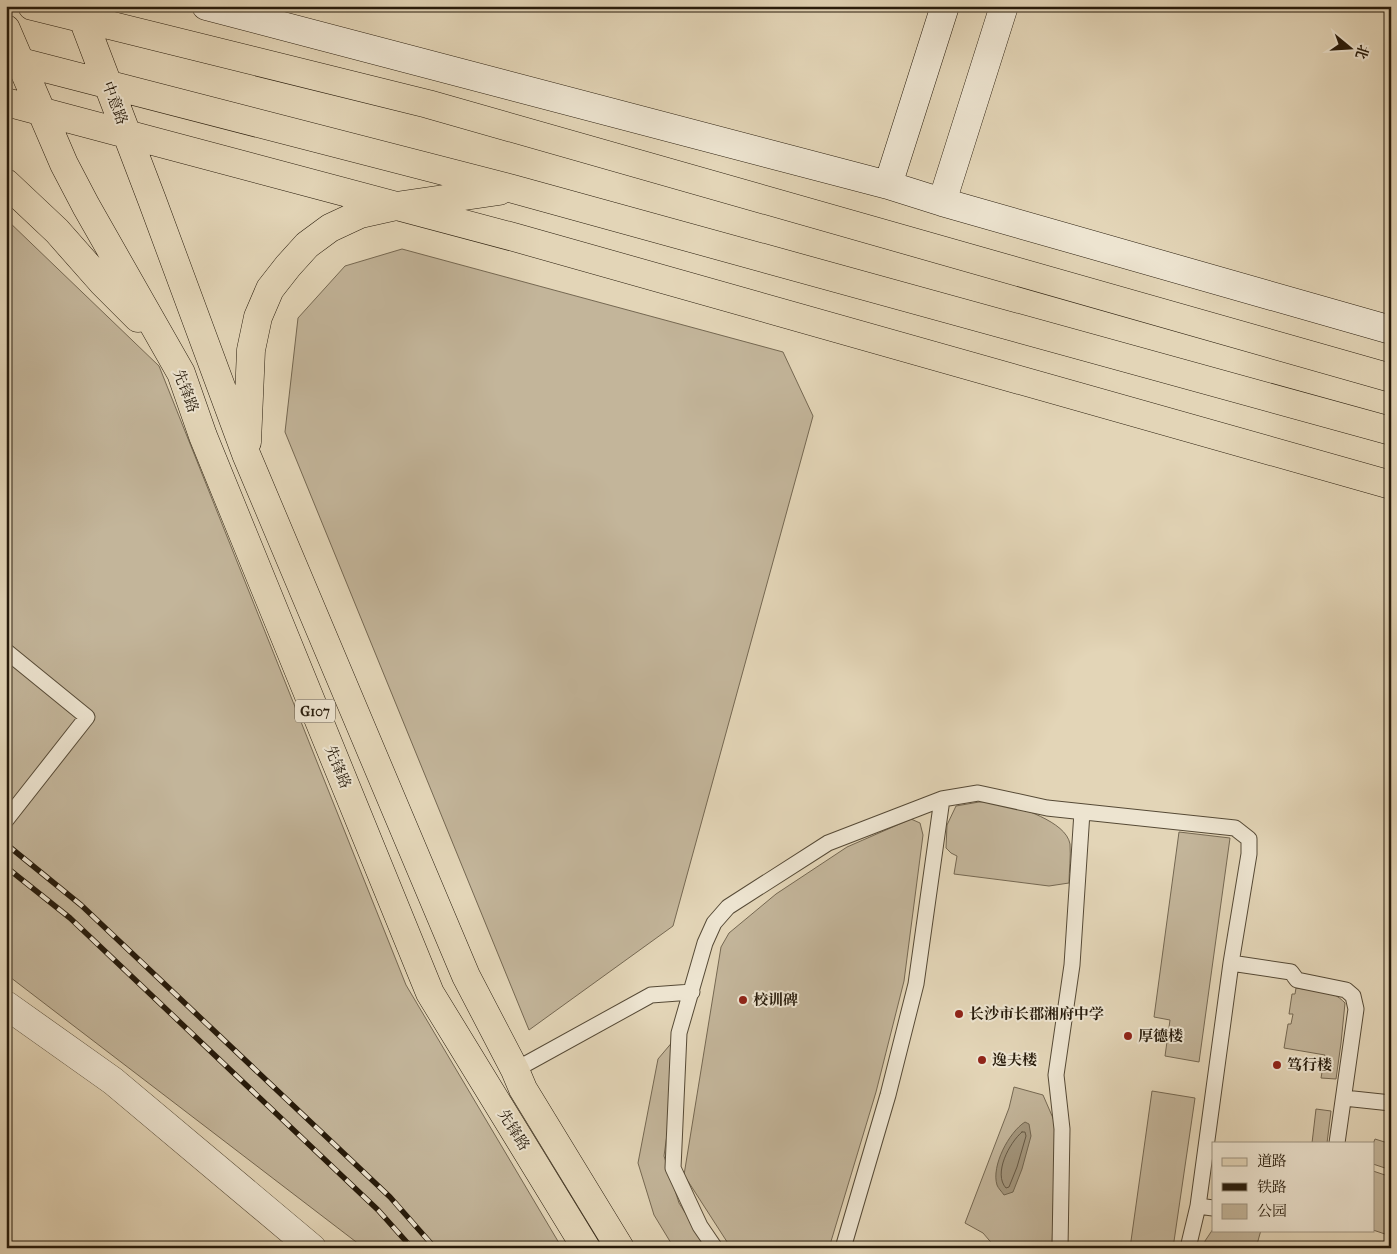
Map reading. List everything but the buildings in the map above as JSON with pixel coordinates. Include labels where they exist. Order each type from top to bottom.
[{"type":"main road","points":[[32,6],[80,12],[438,107],[1391,378]]},
{"type":"main road","name":"中意路","points":[[80,12],[152,200]]},
{"type":"main road","name":"G107","points":[[6,29],[13,60],[42,113]]},
{"type":"main road","points":[[13,60],[513,189],[1391,431]]},
{"type":"main road","points":[[6,102],[517,238],[1391,485]]},
{"type":"main road","name":"先锋路","points":[[42,113],[64,164],[86,206],[181,373],[203,436],[430,993],[586,1248]]},
{"type":"main road","points":[[6,183],[57,231],[102,282],[164,344]]},
{"type":"main road","points":[[246,454],[251,350],[258,317],[270,289],[307,245],[330,228],[360,214],[396,206],[513,189]]},
{"type":"main road","name":"先锋路","points":[[152,200],[246,454],[466,976],[523,1089],[620,1248]]},
{"type":"street","points":[[206,6],[888,184],[942,202],[1391,330]]},
{"type":"street","points":[[888,184],[946,6]]},
{"type":"street","points":[[942,202],[1004,6]]},
{"type":"street","points":[[6,1005],[113,1081],[312,1248]]},
{"type":"lane","points":[[6,651],[87,717],[6,820]]},
{"type":"lane","points":[[715,1248],[700,1226],[673,1168],[679,1033],[705,943],[714,923],[728,907],[828,843],[942,799],[978,793],[1047,808],[1235,828],[1249,839],[1249,854],[1231,963],[1198,1206],[1188,1248]]},
{"type":"lane","points":[[843,1248],[888,1095],[916,984],[942,799]]},
{"type":"lane","points":[[1060,1248],[1062,1129],[1056,1074],[1072,965],[1082,812]]},
{"type":"lane","points":[[1231,963],[1291,972],[1297,980],[1346,990],[1353,996],[1356,1009],[1337,1142]]},
{"type":"lane","points":[[515,1070],[651,995],[692,992]]},
{"type":"lane","points":[[1344,1098],[1391,1104]]},
{"type":"lane","points":[[1198,1206],[1212,1208]]},
{"type":"green space","points":[[6,219],[159,366],[406,985],[562,1248],[364,1248],[6,974]]},
{"type":"green space","points":[[402,249],[783,352],[813,416],[673,926],[529,1030],[285,432],[298,318],[345,266]]},
{"type":"green space","points":[[1000,801],[1041,816],[1067,836],[1070,844],[1069,883],[1049,886],[954,874],[957,856],[946,848],[947,825],[956,806]]},
{"type":"green space","points":[[911,819],[920,823],[923,835],[904,981],[876,1092],[829,1248],[731,1248],[684,1175],[721,947],[729,933],[776,894],[847,847]]},
{"type":"green space","points":[[1179,832],[1230,838],[1199,1062],[1165,1056],[1170,1020],[1154,1017]]},
{"type":"green space","points":[[1296,988],[1328,992],[1345,1003],[1336,1079],[1321,1078],[1325,1055],[1284,1048],[1288,1024],[1291,1024],[1293,1014],[1289,1014],[1292,994],[1295,994]]},
{"type":"green space","points":[[674,1040],[673,1091],[664,1156],[679,1203],[707,1248],[674,1248],[654,1215],[638,1163],[658,1059]]},
{"type":"green space","points":[[1014,1087],[1043,1095],[1056,1125],[1052,1248],[995,1247],[983,1233],[965,1223],[1009,1108]]},
{"type":"green space","points":[[1152,1091],[1195,1098],[1173,1248],[1130,1248]]},
{"type":"green space","points":[[1316,1109],[1331,1111],[1327,1142],[1312,1142]]},
{"type":"green space","points":[[1375,1139],[1391,1144],[1391,1170],[1374,1164]]},
{"type":"green space","points":[[1374,1171],[1391,1177],[1391,1236],[1374,1230]]},
{"type":"green space","points":[[1212,1230],[1260,1232],[1256,1248],[1204,1248],[1205,1241]]},
{"type":"water","points":[[1025,1122],[1029,1124],[1031,1136],[1022,1169],[1013,1192],[1004,1195],[998,1186],[996,1177],[999,1159],[1013,1133]]},
{"type":"railway","points":[[6,844],[81,905],[390,1197],[435,1248]]},
{"type":"railway","points":[[6,867],[70,918],[378,1210],[412,1248]]},
{"type":"place","name":"校训碑","points":[[743,1000]]},
{"type":"place","name":"长沙市长郡湘府中学","points":[[959,1014]]},
{"type":"place","name":"厚德楼","points":[[1128,1036]]},
{"type":"place","name":"逸夫楼","points":[[982,1060]]},
{"type":"place","name":"笃行楼","points":[[1277,1065]]}]
